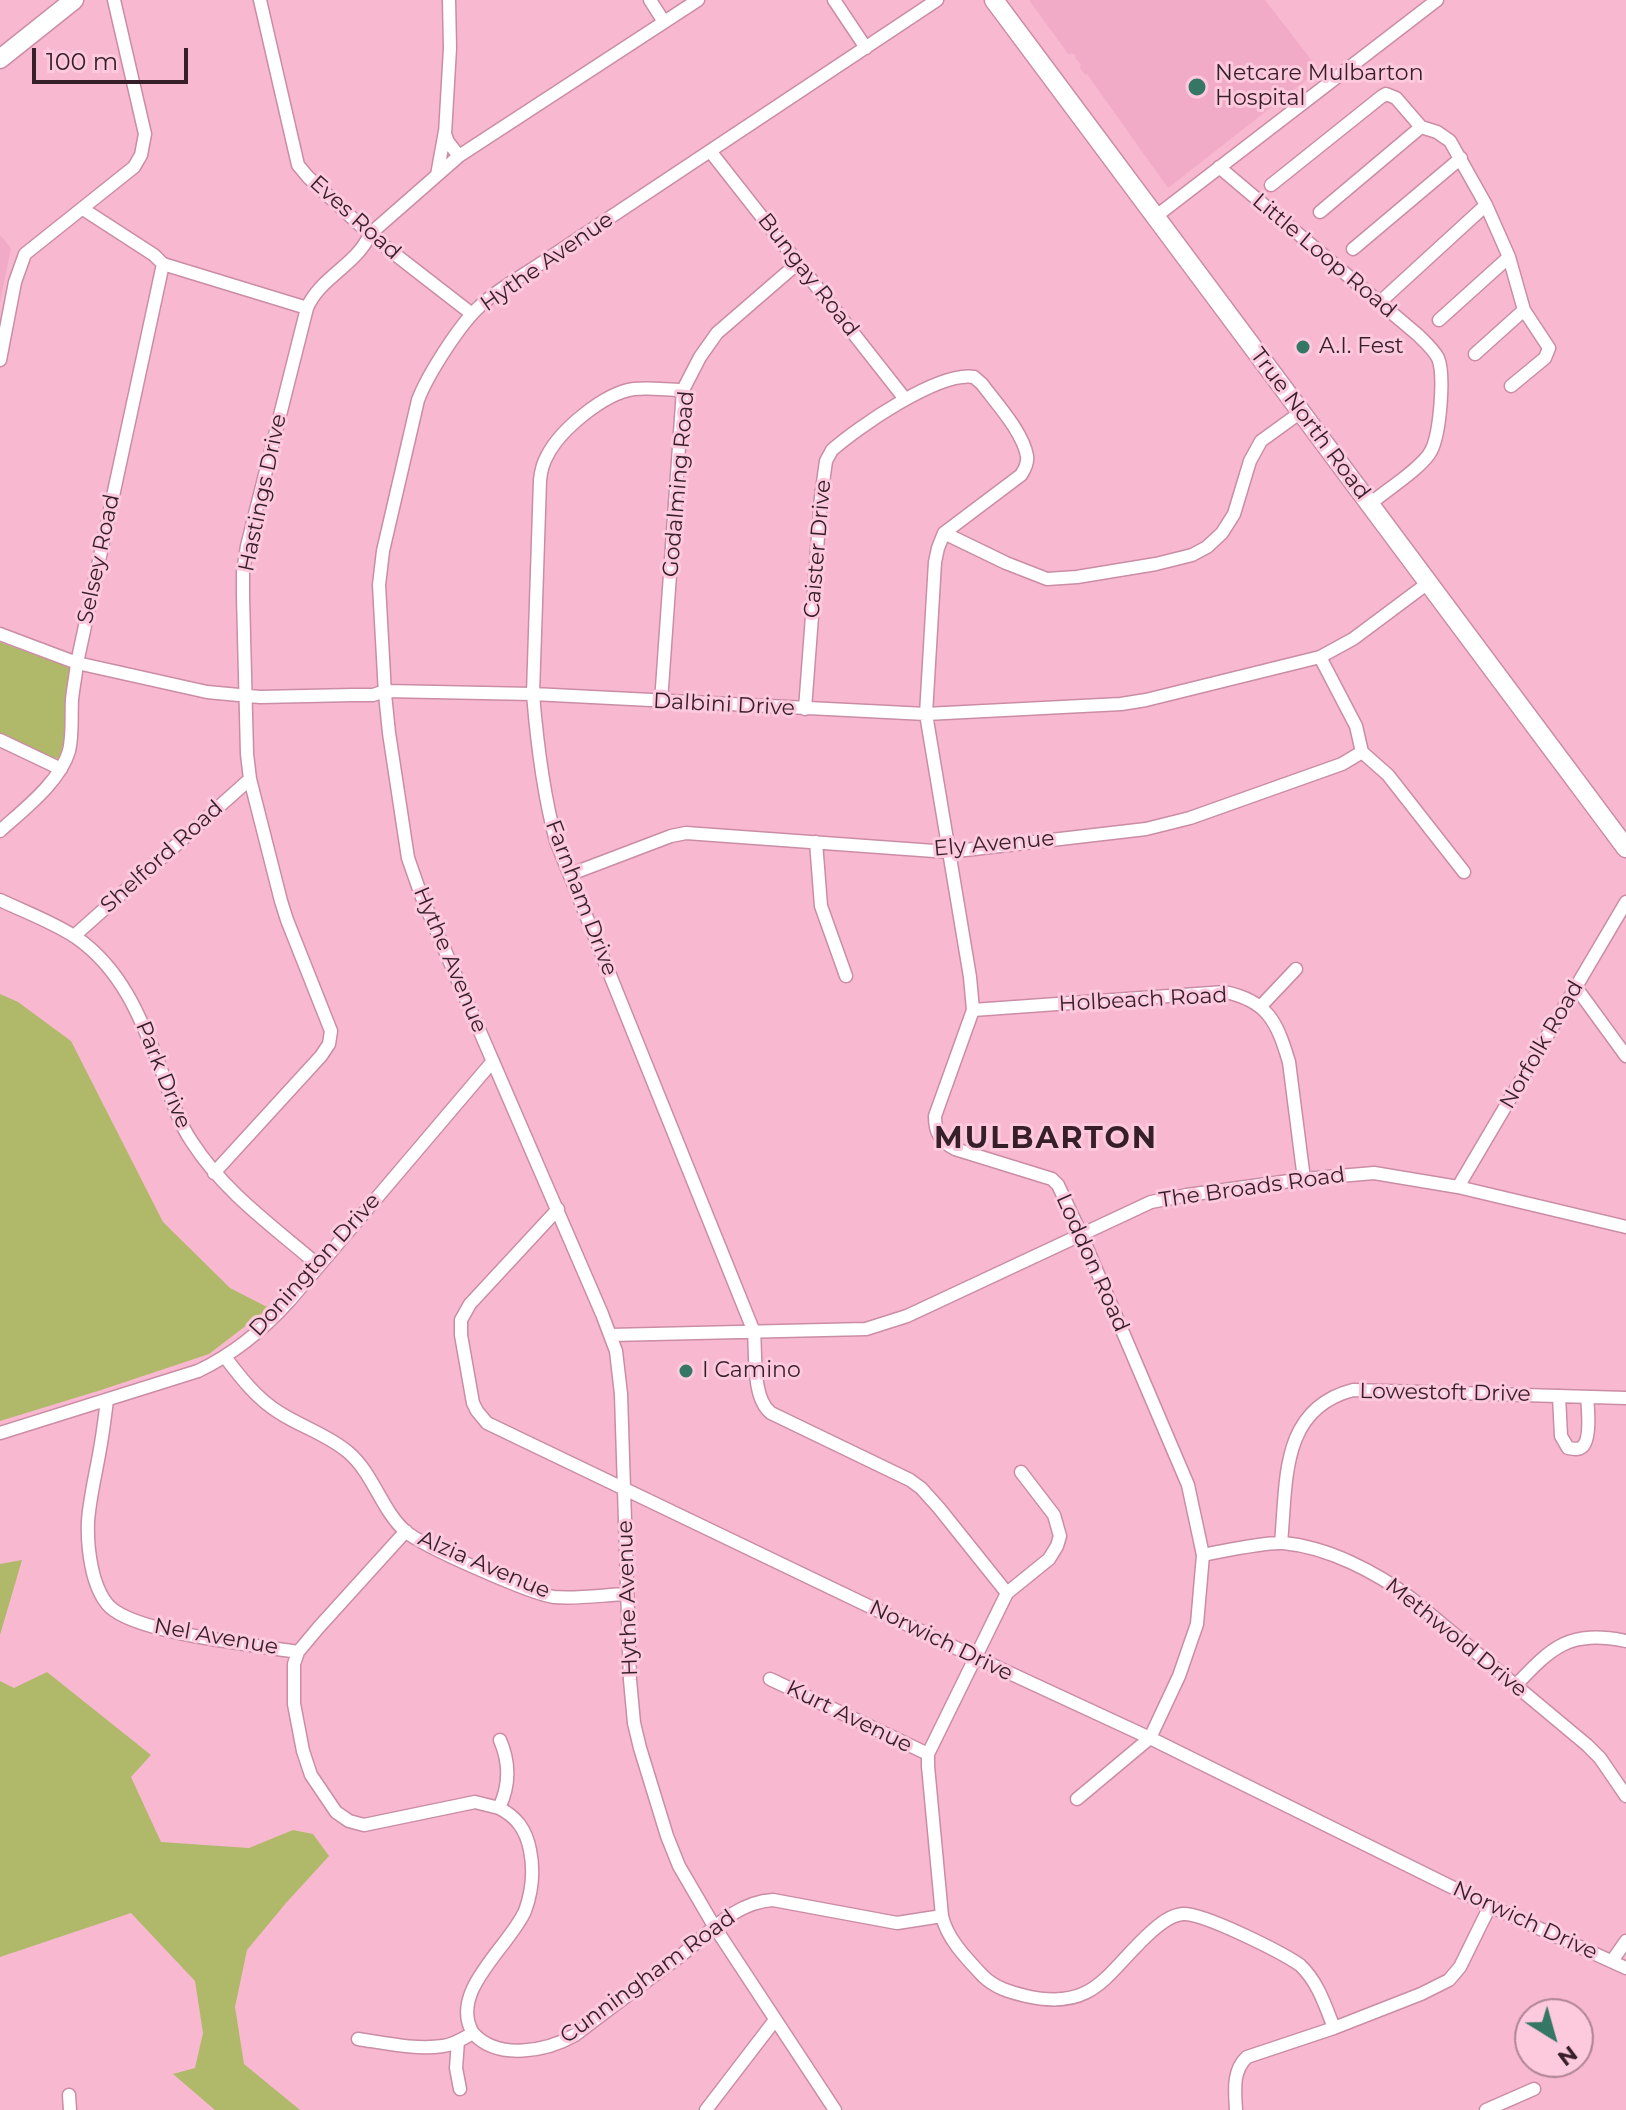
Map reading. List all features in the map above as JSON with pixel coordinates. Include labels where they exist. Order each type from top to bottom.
[{"type":"main road","points":[[0,57],[74,0]]},
{"type":"main road","name":"True North Road","points":[[994,0],[1626,848]]},
{"type":"street","points":[[0,360],[15,282],[27,252],[134,167],[144,147],[145,134],[114,0]]},
{"type":"street","name":"Eves Road","points":[[260,0],[296,160],[308,177],[370,234],[472,314]]},
{"type":"street","points":[[437,175],[445,130],[450,48],[449,0]]},
{"type":"street","points":[[650,0],[664,22]]},
{"type":"street","name":"Hastings Drive","points":[[214,1173],[321,1056],[329,1044],[331,1031],[287,920],[250,779],[246,696],[243,572],[247,546],[307,308],[317,290],[363,248],[370,234],[459,156],[698,0]]},
{"type":"street","points":[[834,0],[866,48]]},
{"type":"street","name":"Hythe Avenue","points":[[835,2110],[714,1926],[679,1866],[640,1748],[632,1704],[621,1394],[616,1351],[558,1209],[421,895],[408,858],[385,691],[380,569],[412,422],[423,386],[472,314],[501,291],[937,0]]},
{"type":"street","points":[[1155,217],[1437,0]]},
{"type":"street","points":[[1271,185],[1386,94],[1396,98],[1421,127],[1437,132],[1450,141],[1486,205],[1509,257],[1524,310],[1547,343],[1548,353],[1511,386]]},
{"type":"street","points":[[1320,212],[1421,127]]},
{"type":"street","points":[[445,130],[448,142],[459,156]]},
{"type":"street","name":"Bungay Road","points":[[710,151],[905,399]]},
{"type":"street","points":[[1353,249],[1461,158]]},
{"type":"street","name":"Little Loop Road","points":[[1219,167],[1431,348],[1439,361],[1439,425],[1431,451],[1421,463],[1370,504]]},
{"type":"street","points":[[1379,303],[1486,205]]},
{"type":"street","points":[[83,209],[163,264],[307,308]]},
{"type":"street","points":[[1439,320],[1509,257]]},
{"type":"street","name":"Godalming Road","points":[[661,702],[683,390],[717,333],[798,263]]},
{"type":"street","name":"Selsey Road","points":[[0,831],[50,783],[61,769],[70,745],[77,663],[163,264]]},
{"type":"street","points":[[1475,354],[1524,310]]},
{"type":"street","name":"Caister Drive","points":[[805,709],[826,461],[841,442],[905,399],[946,381],[974,377],[1020,437],[1027,456],[1026,466],[1021,475],[944,533]]},
{"type":"street","name":"Farnham Drive","points":[[683,390],[632,389],[614,395],[575,422],[546,457],[540,480],[533,694],[547,808],[556,841],[754,1332],[758,1393],[762,1404],[783,1420],[921,1488],[1007,1593]]},
{"type":"street","points":[[944,533],[1047,579],[1143,567],[1192,555],[1207,547],[1222,533],[1234,514],[1250,461],[1261,441],[1301,412]]},
{"type":"street","name":"Loddon Road","points":[[944,533],[935,562],[926,714],[973,1010],[935,1116],[935,1128],[939,1137],[955,1149],[1052,1179],[1058,1185],[1188,1485],[1203,1555],[1197,1624],[1179,1676],[1150,1738],[1077,1799]]},
{"type":"street","name":"Dalbini Drive","points":[[0,634],[77,663],[207,692],[246,696],[373,695],[385,691],[533,694],[926,714],[1121,704],[1320,657],[1353,639],[1428,583]]},
{"type":"street","points":[[1320,657],[1356,726],[1362,752],[1388,775],[1464,872]]},
{"type":"street","points":[[0,740],[61,769]]},
{"type":"street","name":"Ely Avenue","points":[[571,874],[631,850],[686,833],[948,852],[1146,829],[1172,823],[1342,764],[1362,752]]},
{"type":"street","name":"Shelford Road","points":[[74,936],[250,779]]},
{"type":"street","points":[[816,842],[821,906],[846,976]]},
{"type":"street","name":"Park Drive","points":[[0,900],[74,936],[108,967],[139,1013],[183,1127],[194,1146],[214,1173],[318,1265]]},
{"type":"street","name":"Norfolk Road","points":[[1458,1187],[1626,902]]},
{"type":"street","name":"Holbeach Road","points":[[973,1010],[1225,992],[1261,1006],[1296,969]]},
{"type":"street","points":[[1575,986],[1626,1056]]},
{"type":"street","points":[[1261,1006],[1276,1027],[1289,1062],[1304,1179]]},
{"type":"street","name":"Donington Drive","points":[[0,1433],[183,1377],[225,1357],[272,1320],[493,1061]]},
{"type":"street","name":"The Broads Road","points":[[611,1335],[866,1329],[907,1316],[1151,1202],[1304,1179],[1374,1173],[1458,1187],[1626,1227]]},
{"type":"street","name":"Norwich Drive","points":[[558,1209],[464,1313],[461,1335],[473,1403],[492,1426],[1150,1738],[1490,1906],[1626,1968]]},
{"type":"street","name":"Alzia Avenue","points":[[225,1357],[261,1400],[352,1455],[406,1531],[473,1566],[543,1595],[627,1594]]},
{"type":"street","name":"Lowestoft Drive","points":[[1281,1543],[1294,1438],[1321,1403],[1336,1394],[1353,1390],[1626,1398]]},
{"type":"street","points":[[1559,1396],[1561,1436],[1568,1448],[1574,1449],[1584,1445],[1587,1438],[1587,1397]]},
{"type":"street","name":"Nel Avenue","points":[[107,1400],[91,1491],[88,1538],[93,1574],[109,1606],[123,1616],[167,1630],[298,1652]]},
{"type":"street","points":[[1021,1472],[1054,1515],[1060,1536],[1049,1559],[1007,1593],[928,1754],[942,1916],[947,1931],[992,1984],[1024,1995],[1062,2000],[1080,1996],[1096,1987],[1146,1936],[1169,1918],[1184,1914],[1206,1918],[1300,1965],[1321,1995],[1334,2028]]},
{"type":"street","points":[[358,2039],[429,2047],[445,2046],[473,2033],[467,2024],[467,2000],[525,1911],[533,1873],[531,1851],[523,1828],[499,1808],[475,1802],[364,1825],[349,1821],[336,1812],[311,1775],[294,1704],[294,1664],[298,1652],[406,1531]]},
{"type":"street","name":"Methwold Drive","points":[[1203,1555],[1281,1543],[1339,1558],[1372,1572],[1391,1583],[1587,1745],[1600,1758],[1626,1796]]},
{"type":"street","points":[[1516,1685],[1558,1646],[1591,1638],[1626,1641]]},
{"type":"street","name":"Kurt Avenue","points":[[770,1679],[928,1754]]},
{"type":"street","points":[[499,1808],[508,1783],[506,1754],[500,1740]]},
{"type":"street","name":"Cunningham Road","points":[[473,2033],[493,2046],[510,2049],[528,2050],[561,2043],[678,1958],[714,1926],[757,1902],[773,1900],[897,1923],[942,1916]]},
{"type":"street","points":[[1236,2110],[1237,2072],[1247,2057],[1334,2028],[1449,1980],[1460,1967],[1490,1906]]},
{"type":"street","points":[[1612,1961],[1626,1941]]},
{"type":"street","points":[[706,2110],[775,2020]]},
{"type":"street","points":[[458,2041],[456,2068],[460,2089]]},
{"type":"street","points":[[1486,2110],[1534,2089]]},
{"type":"street","points":[[69,2095],[70,2110]]},
{"type":"shaded area","name":"Netcare Mulbarton Hospital","points":[[1029,0],[1265,0],[1319,70],[1168,188],[1080,68],[1077,56],[1069,55]]},
{"type":"shaded area","points":[[0,235],[11,248],[0,302]]},
{"type":"green space","points":[[0,642],[71,668],[71,733],[60,758],[53,759],[0,735]]},
{"type":"green space","points":[[0,994],[18,1002],[71,1041],[163,1222],[230,1288],[269,1308],[209,1354],[0,1421]]},
{"type":"green space","points":[[22,1560],[0,1635],[0,1564]]},
{"type":"green space","points":[[47,1672],[151,1755],[131,1777],[161,1842],[249,1848],[293,1830],[313,1834],[329,1856],[247,1950],[235,2007],[244,2064],[300,2110],[215,2110],[173,2074],[195,2068],[203,2033],[195,1981],[131,1913],[0,1957],[0,1681],[14,1688]]},
{"type":"place","name":"Netcare Mulbarton Hospital","points":[[1197,87]]},
{"type":"place","name":"A.I. Fest","points":[[1303,347]]},
{"type":"place","name":"I Camino","points":[[686,1371]]},
{"type":"district","name":"MULBARTON","points":[[1046,1139]]}]
